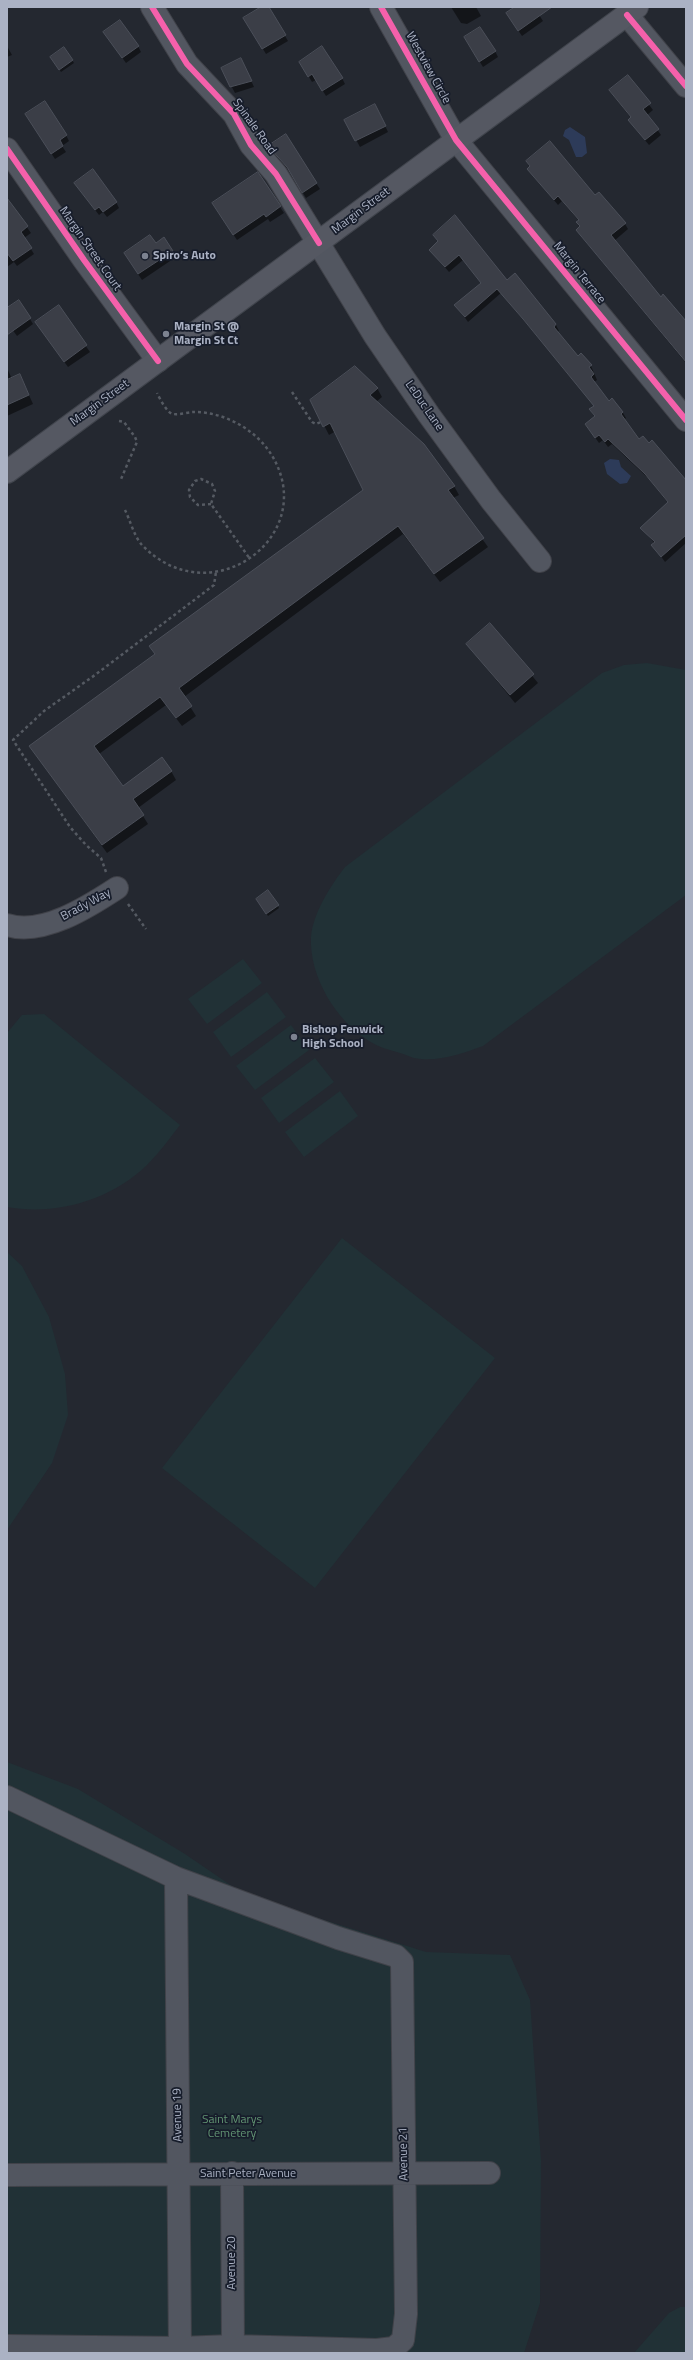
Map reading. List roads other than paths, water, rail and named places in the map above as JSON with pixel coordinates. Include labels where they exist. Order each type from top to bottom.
[{"type":"main road","name":"Margin Street","points":[[9,466],[158,361],[320,243],[456,140],[632,11]]},
{"type":"street","name":"Spinale Road","points":[[152,7],[186,64],[234,114],[251,145],[276,174],[320,243]]},
{"type":"street","name":"Westview Circle","points":[[381,7],[456,140]]},
{"type":"street","points":[[632,11],[686,86]]},
{"type":"street","name":"Margin Terrace","points":[[456,140],[686,420]]},
{"type":"street","name":"Margin Street Court","points":[[7,149],[88,266],[158,361]]},
{"type":"street","name":"LeDuc Lane","points":[[320,243],[376,336],[429,415],[491,500],[540,561]]},
{"type":"street","name":"Brady Way","points":[[7,925],[37,926],[59,920],[88,907],[117,888]]},
{"type":"street","points":[[7,1797],[176,1878]]},
{"type":"street","name":"Avenue 21","points":[[176,1878],[338,1938],[396,1956],[402,1962],[406,2314],[403,2340],[394,2348],[376,2350],[233,2350]]},
{"type":"street","name":"Avenue 19","points":[[176,1878],[180,2351]]},
{"type":"street","name":"Avenue 20","points":[[232,2173],[233,2350]]},
{"type":"street","name":"Saint Peter Avenue","points":[[7,2175],[489,2173]]},
{"type":"street","points":[[7,2346],[180,2351],[233,2350]]},
{"type":"water","points":[[570,127],[585,137],[587,153],[582,157],[576,157],[569,140],[563,136],[565,130]]},
{"type":"water","points":[[610,459],[619,460],[621,467],[631,476],[627,483],[620,484],[607,474],[604,463]]},
{"type":"place","name":"Spiro’s Auto","points":[[145,256]]},
{"type":"place","name":"Margin St @ Margin St Ct","points":[[166,334]]},
{"type":"place","name":"Bishop Fenwick High School","points":[[294,1037]]},
{"type":"park label","name":"Saint Marys Cemetery","points":[[232,2127]]}]
